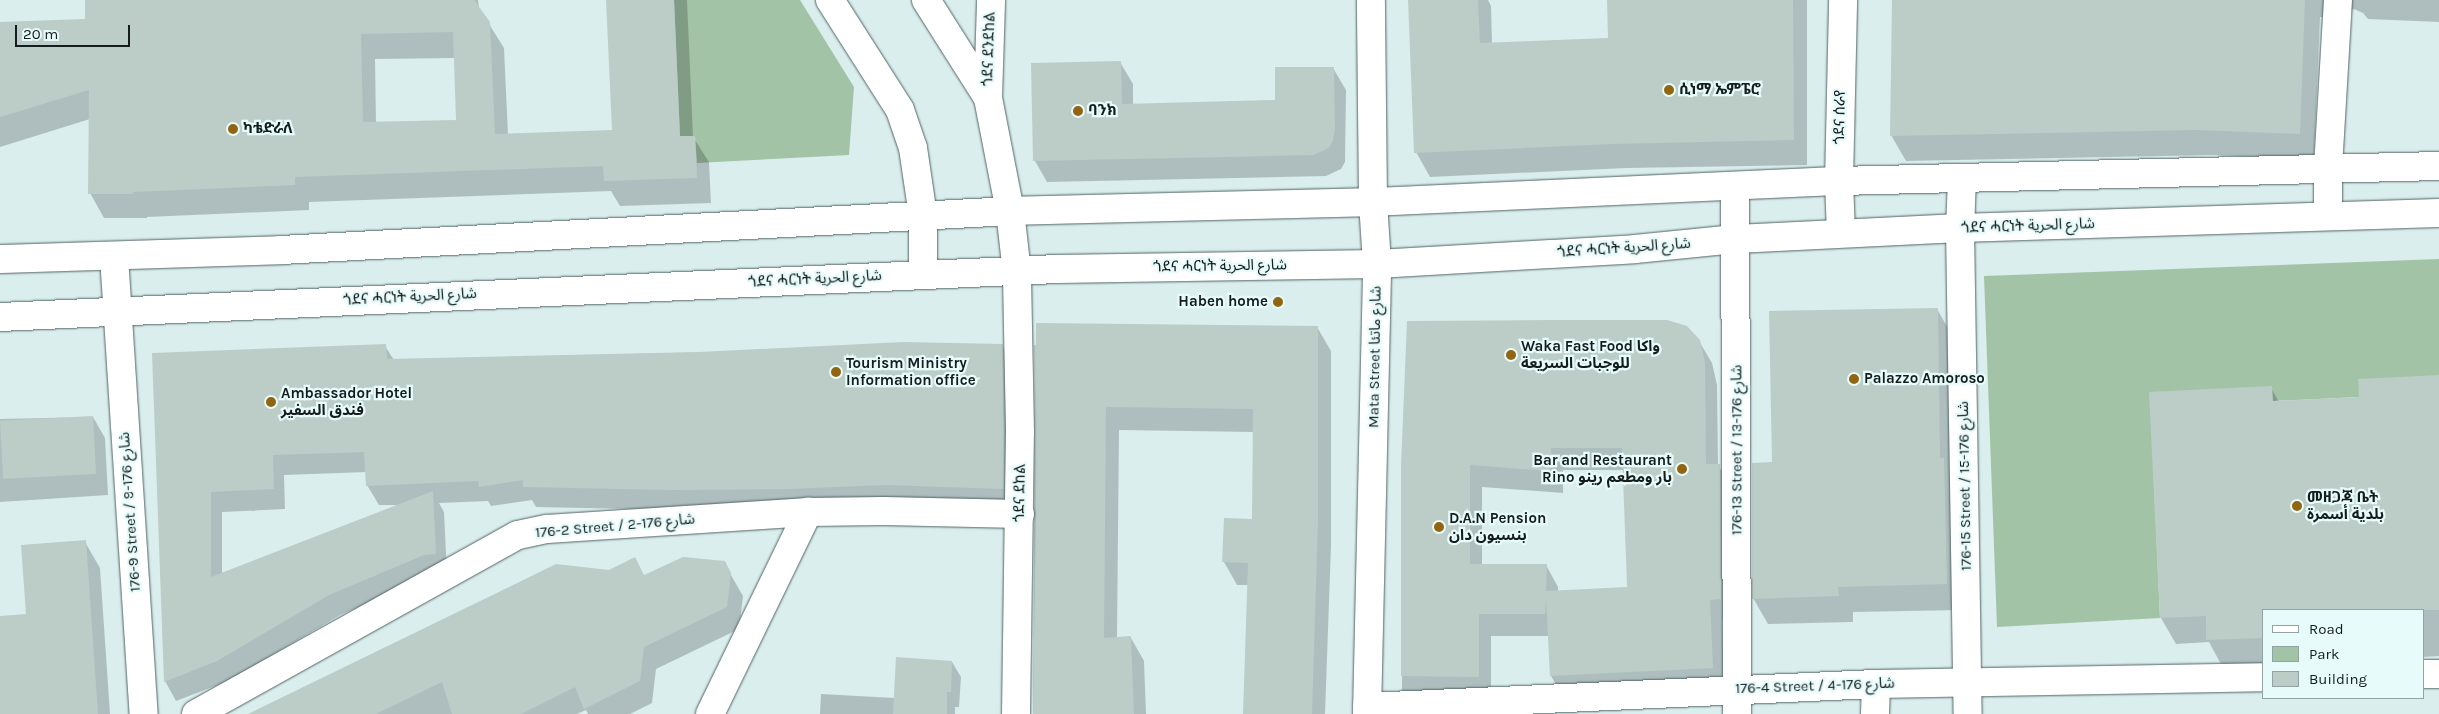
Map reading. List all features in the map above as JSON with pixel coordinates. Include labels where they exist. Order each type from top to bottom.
[{"type":"main road","points":[[830,0],[900,110],[914,148],[923,216],[923,274]]},
{"type":"main road","points":[[926,0],[988,98]]},
{"type":"main road","name":"ጎደና ደንደከል","points":[[988,98],[991,0]]},
{"type":"main road","name":"Mata Street شارع ماتئا","points":[[1367,711],[1377,264],[1373,202],[1371,0]]},
{"type":"main road","name":"ጎደና ሰራየ","points":[[1841,233],[1839,181],[1843,0]]},
{"type":"main road","points":[[2328,216],[2328,168],[2338,0]]},
{"type":"main road","name":"ጎደና ደከል","points":[[988,98],[1010,211],[1017,272],[1020,514],[1016,714]]},
{"type":"main road","points":[[0,259],[281,250],[794,221],[1010,211],[1373,202],[1839,181],[2439,166]]},
{"type":"main road","name":"176-15 Street / شارع 176-15","points":[[1962,179],[1960,228],[1969,681],[1968,714]]},
{"type":"main road","name":"176-13 Street / شارع 176-13","points":[[1735,186],[1738,701]]},
{"type":"main road","name":"ጎደና ሓርነት شارع الحرية","points":[[0,317],[116,310],[923,274],[1017,272],[1057,269],[1377,264],[1636,249],[1736,239],[1841,233],[2439,213]]},
{"type":"main road","name":"176-9 Street / شارع 176-9","points":[[114,256],[116,310],[144,714]]},
{"type":"main road","name":"176-2 Street / شارع 176-2","points":[[196,714],[518,535],[547,529],[808,512],[884,511],[1020,514]]},
{"type":"main road","points":[[710,714],[808,512]]},
{"type":"main road","points":[[2424,674],[2439,674]]},
{"type":"main road","name":"176-4 Street / شارع 176-4","points":[[1367,711],[1738,701],[1876,684],[2262,677]]},
{"type":"main road","points":[[1875,714],[1876,684]]},
{"type":"green space","points":[[674,0],[800,0],[854,87],[849,155],[697,163],[695,136],[680,136]]},
{"type":"green space","points":[[2439,259],[2439,375],[2359,397],[2273,401],[2150,392],[2160,618],[1997,627],[1984,276]]},
{"type":"building","points":[[85,0],[474,0],[490,22],[495,134],[612,130],[606,0],[674,0],[680,136],[695,136],[697,178],[604,181],[603,166],[295,177],[295,185],[133,192],[133,194],[88,194],[89,90],[0,117],[0,22],[85,19]],"holes":[[[453,32],[456,120],[363,122],[361,34]]]},
{"type":"building","points":[[1408,0],[1478,0],[1480,43],[1608,38],[1607,0],[1793,0],[1794,140],[1612,144],[1414,153]]},
{"type":"building","points":[[1892,0],[2305,0],[2300,134],[2196,130],[1890,136]]},
{"type":"building","points":[[1121,61],[1122,104],[1275,100],[1275,67],[1334,67],[1335,129],[1333,140],[1329,148],[1313,155],[1033,161],[1031,63]]},
{"type":"building","points":[[1938,308],[1940,458],[1944,458],[1947,584],[1838,587],[1839,596],[1752,599],[1752,463],[1772,462],[1769,311]]},
{"type":"building","points":[[1667,320],[1687,326],[1700,340],[1705,362],[1706,464],[1720,464],[1721,599],[1710,600],[1713,668],[1550,676],[1546,599],[1545,614],[1479,614],[1479,677],[1401,676],[1401,465],[1407,321]],"holes":[[[1551,448],[1622,448],[1627,587],[1546,591],[1547,564],[1470,564],[1470,465],[1551,471]]]},
{"type":"building","points":[[1036,323],[1318,326],[1318,521],[1312,714],[1243,714],[1248,563],[1222,562],[1224,518],[1252,519],[1253,409],[1106,407],[1104,638],[1131,636],[1134,714],[1033,714],[1036,514],[1034,345],[1036,345]]},
{"type":"building","points":[[903,342],[1003,344],[1004,489],[886,485],[788,489],[673,490],[523,487],[523,480],[479,487],[478,481],[366,486],[364,452],[273,455],[274,489],[211,492],[211,577],[433,491],[436,554],[424,555],[329,595],[217,661],[164,682],[152,353],[386,344],[387,359],[699,352]]},
{"type":"building","name":"መዘጋጃ ቤት بلدية أسمرة","points":[[2439,375],[2439,610],[2262,609],[2262,638],[2206,640],[2206,616],[2160,618],[2149,392],[2272,386],[2273,401],[2359,397],[2358,379]]},
{"type":"building","points":[[93,416],[96,474],[3,479],[0,421]]},
{"type":"building","points":[[86,540],[98,714],[0,714],[0,616],[26,614],[21,545]]},
{"type":"building","points":[[635,557],[644,575],[683,557],[725,561],[731,573],[727,607],[644,647],[640,681],[584,709],[575,687],[521,714],[452,714],[442,682],[376,714],[248,714],[556,564],[609,570]]},
{"type":"building","points":[[896,657],[952,661],[951,692],[947,692],[947,714],[893,714]]},
{"type":"place","name":"ሲነማ ኤምፔሮ","points":[[1669,90]]},
{"type":"place","name":"ባንክ","points":[[1078,111]]},
{"type":"place","name":"ካቴድራለ","points":[[233,129]]},
{"type":"place","name":"Haben home","points":[[1278,302]]},
{"type":"place","name":"Waka Fast Food واكا للوجبات السريعة","points":[[1511,355]]},
{"type":"place","name":"Tourism Ministry Information office","points":[[836,372]]},
{"type":"place","name":"Palazzo Amoroso","points":[[1854,379]]},
{"type":"place","name":"Ambassador Hotel فندق السفير","points":[[271,402]]},
{"type":"place","name":"Bar and Restaurant Rino بار ومطعم رينو","points":[[1682,469]]},
{"type":"place","name":"መዘጋጃ ቤት بلدية أسمرة","points":[[2297,506]]},
{"type":"place","name":"D.A.N Pension بنسيون دان","points":[[1439,527]]}]
